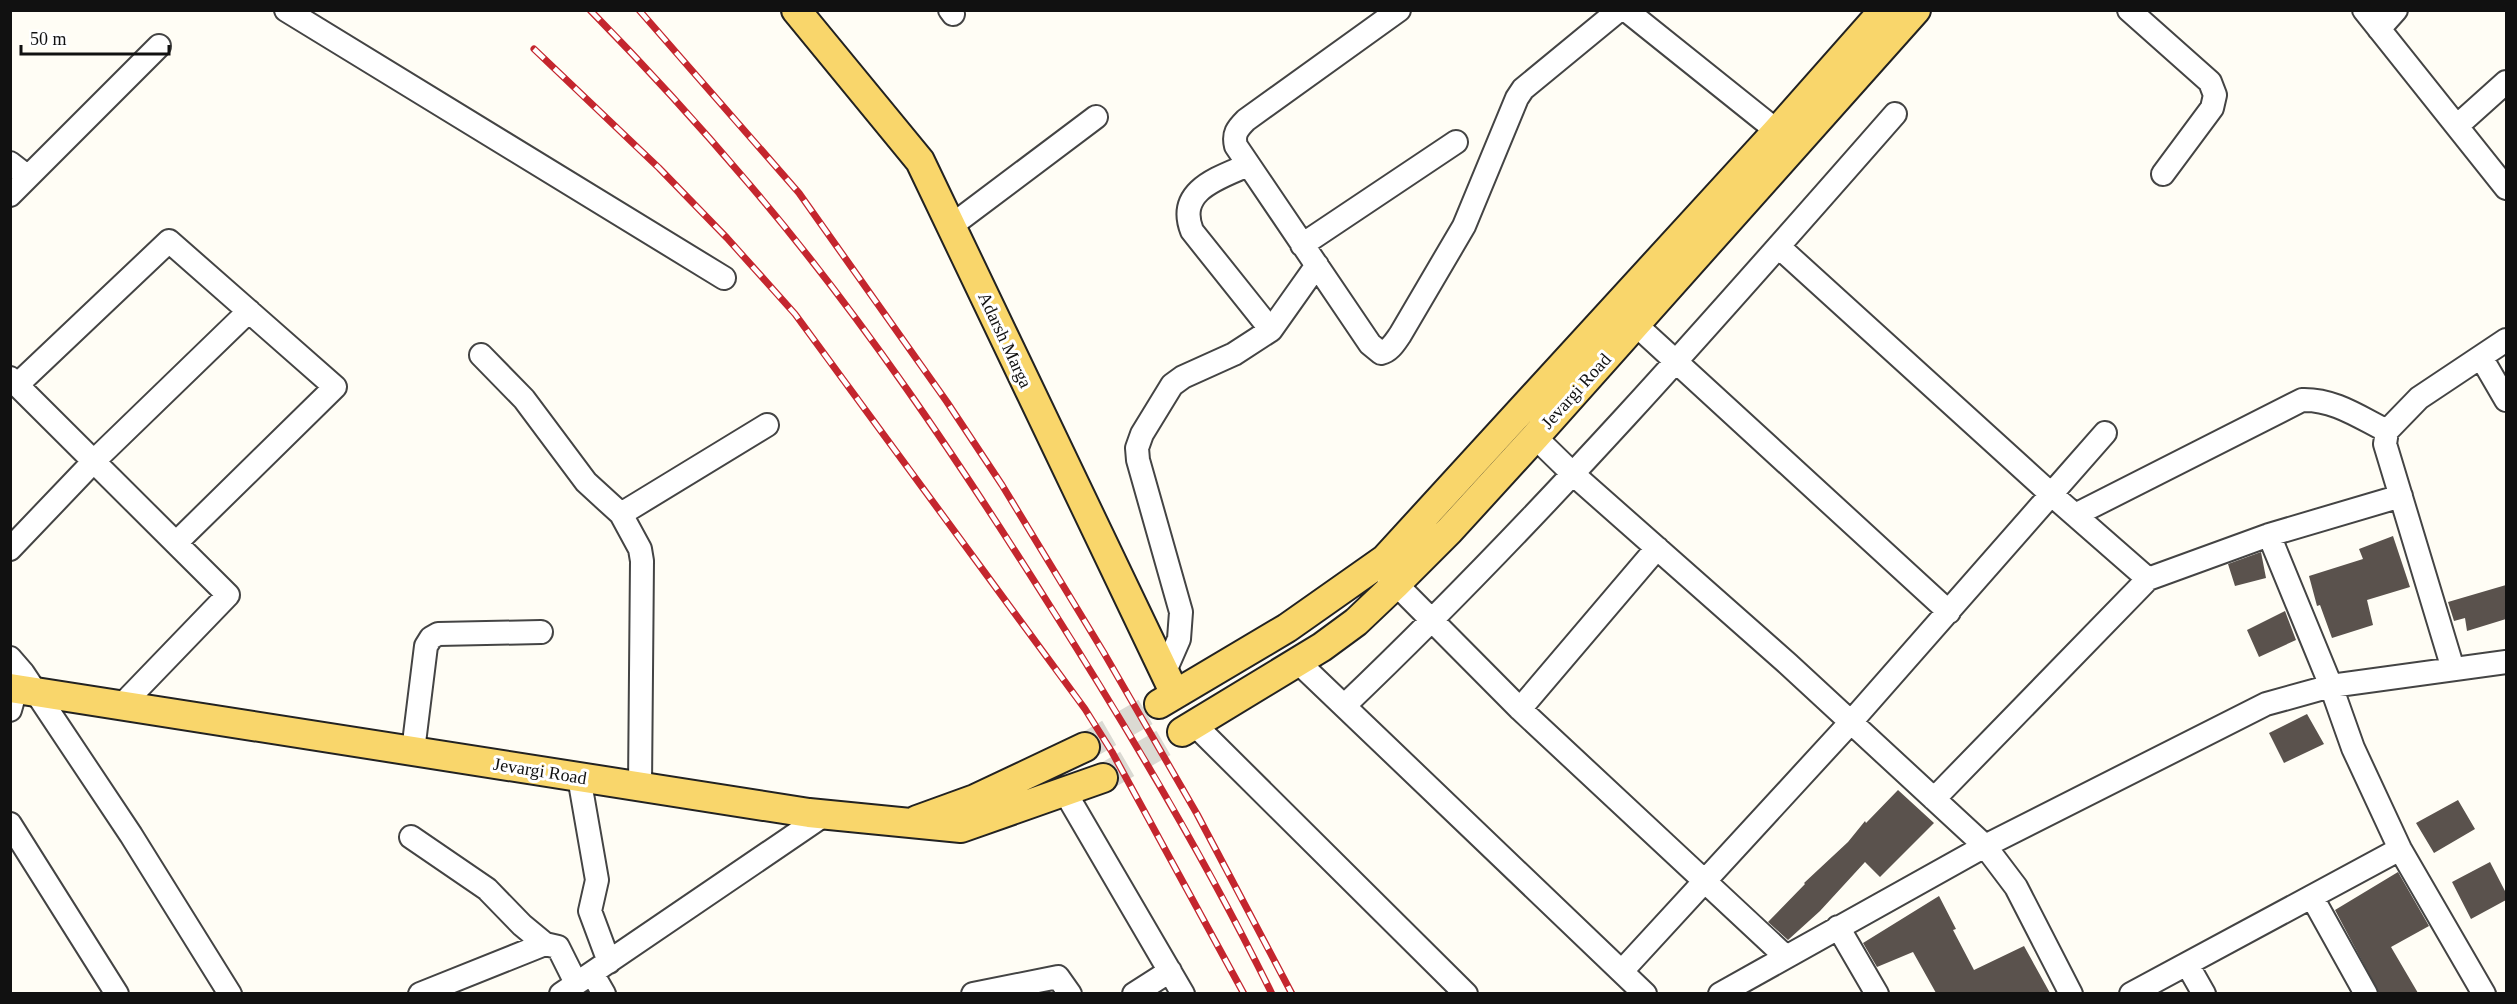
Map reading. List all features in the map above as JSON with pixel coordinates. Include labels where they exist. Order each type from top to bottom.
[{"type":"main road","name":"Adarsh Marga","points":[[796,10],[920,161],[1167,690]]},
{"type":"main road","points":[[1167,690],[1387,575],[1393,550],[1777,131],[1884,10]]},
{"type":"main road","name":"Jevargi Road","points":[[1189,729],[1323,647],[1356,622],[1387,575],[1449,531],[1916,10]]},
{"type":"main road","name":"Jevargi Road","points":[[18,694],[121,706],[824,815],[961,828],[1103,778]]},
{"type":"main road","points":[[913,822],[975,799],[1085,747]]},
{"type":"street","points":[[286,10],[724,278]]},
{"type":"street","points":[[1399,10],[1238,128],[1234,136],[1236,147],[1248,165],[1370,344],[1381,353],[1386,352],[1400,335],[1464,226],[1523,89],[1619,10]]},
{"type":"street","points":[[1626,10],[1777,131]]},
{"type":"street","points":[[2129,10],[2210,82],[2215,95],[2212,108],[2163,174]]},
{"type":"street","points":[[2364,10],[2506,188]]},
{"type":"street","points":[[2379,29],[2396,10]]},
{"type":"street","points":[[10,195],[159,46]]},
{"type":"street","points":[[2457,126],[2506,82]]},
{"type":"street","points":[[1344,706],[1433,621],[1573,474],[1676,363],[1895,114]]},
{"type":"street","points":[[951,226],[1096,117]]},
{"type":"street","points":[[1302,244],[1456,142]]},
{"type":"street","points":[[10,163],[28,177]]},
{"type":"street","points":[[1248,165],[1216,179],[1199,190],[1188,205],[1187,218],[1192,231],[1270,330]]},
{"type":"street","points":[[121,706],[228,595],[14,382],[169,241],[335,387],[176,543]]},
{"type":"street","points":[[1779,247],[2148,579]]},
{"type":"street","points":[[1167,690],[1179,639],[1181,612],[1138,460],[1137,448],[1142,434],[1172,385],[1183,377],[1234,354],[1270,330],[1317,265]]},
{"type":"street","points":[[10,549],[94,461],[249,311]]},
{"type":"street","points":[[1635,324],[1948,612]]},
{"type":"street","points":[[2453,669],[2385,444],[2387,431],[2420,398],[2506,340]]},
{"type":"street","points":[[481,356],[524,399],[586,482],[621,514],[640,549],[642,561],[640,786]]},
{"type":"street","points":[[2481,357],[2506,400]]},
{"type":"street","points":[[2075,515],[2302,400],[2318,399],[2334,403],[2387,431]]},
{"type":"street","points":[[621,514],[766,426]]},
{"type":"street","points":[[1622,971],[1851,722],[2105,433]]},
{"type":"street","points":[[1535,436],[1573,474],[1851,722],[1985,846],[2016,887],[2071,993]]},
{"type":"street","points":[[1934,799],[2148,579],[2269,535],[2401,496]]},
{"type":"street","points":[[2269,535],[2331,686],[2353,748],[2400,849],[2478,991]]},
{"type":"street","points":[[1520,709],[1657,548]]},
{"type":"street","points":[[1387,575],[1520,709],[1786,957]]},
{"type":"street","points":[[413,752],[426,646],[431,638],[438,634],[540,632]]},
{"type":"street","points":[[10,658],[18,694],[131,835],[230,993]]},
{"type":"street","points":[[1298,662],[1645,993]]},
{"type":"street","points":[[1732,990],[1838,927],[1985,846],[2266,704],[2331,686],[2506,662]]},
{"type":"street","points":[[1189,729],[1466,993]]},
{"type":"street","points":[[579,777],[597,880],[590,911],[585,978]]},
{"type":"street","points":[[1065,792],[1183,993]]},
{"type":"street","points":[[585,978],[824,815]]},
{"type":"street","points":[[10,824],[117,993]]},
{"type":"street","points":[[411,837],[487,889],[544,944]]},
{"type":"street","points":[[2132,993],[2400,849]]},
{"type":"street","points":[[2312,897],[2366,993]]},
{"type":"street","points":[[1838,927],[1877,993]]},
{"type":"street","points":[[420,993],[544,944],[558,946],[585,978],[604,993]]},
{"type":"street","points":[[2187,964],[2204,993]]},
{"type":"street","points":[[1134,993],[1170,971]]},
{"type":"street","points":[[973,993],[1058,976],[1070,993]]},
{"type":"building","points":[[2393,536],[2410,587],[2367,600],[2373,625],[2332,638],[2320,605],[2317,606],[2309,576],[2363,559],[2359,549]]},
{"type":"building","points":[[2261,552],[2266,578],[2235,586],[2228,564]]},
{"type":"building","points":[[2506,585],[2506,619],[2467,631],[2465,618],[2454,621],[2448,602]]},
{"type":"building","points":[[2285,611],[2296,640],[2259,657],[2247,630]]},
{"type":"building","points":[[2307,714],[2324,744],[2284,763],[2269,733]]},
{"type":"building","points":[[1898,790],[1934,823],[1880,877],[1865,862],[1820,911],[1788,940],[1768,922]]},
{"type":"building","points":[[2458,800],[2475,829],[2434,853],[2416,823]]},
{"type":"building","points":[[2490,862],[2506,893],[2506,900],[2471,919],[2452,882]]},
{"type":"building","points":[[2398,872],[2429,926],[2391,947],[2418,993],[2379,993],[2335,910]]},
{"type":"building","points":[[1939,896],[1956,929],[1953,930],[1974,970],[2024,946],[2050,993],[1936,993],[1913,952],[1877,967],[1863,943]]},
{"type":"tunnel","points":[[1085,747],[1159,704]]},
{"type":"tunnel","points":[[1103,778],[1182,732]]},
{"type":"railway","points":[[590,10],[631,52],[749,184],[830,285],[907,389],[1015,551],[1109,701],[1194,846],[1272,994]]},
{"type":"railway","points":[[639,10],[799,193],[947,402],[1002,485],[1104,653],[1197,814],[1292,994]]},
{"type":"railway","points":[[534,49],[659,168],[727,238],[795,314],[1085,709],[1112,752],[1244,994]]}]
